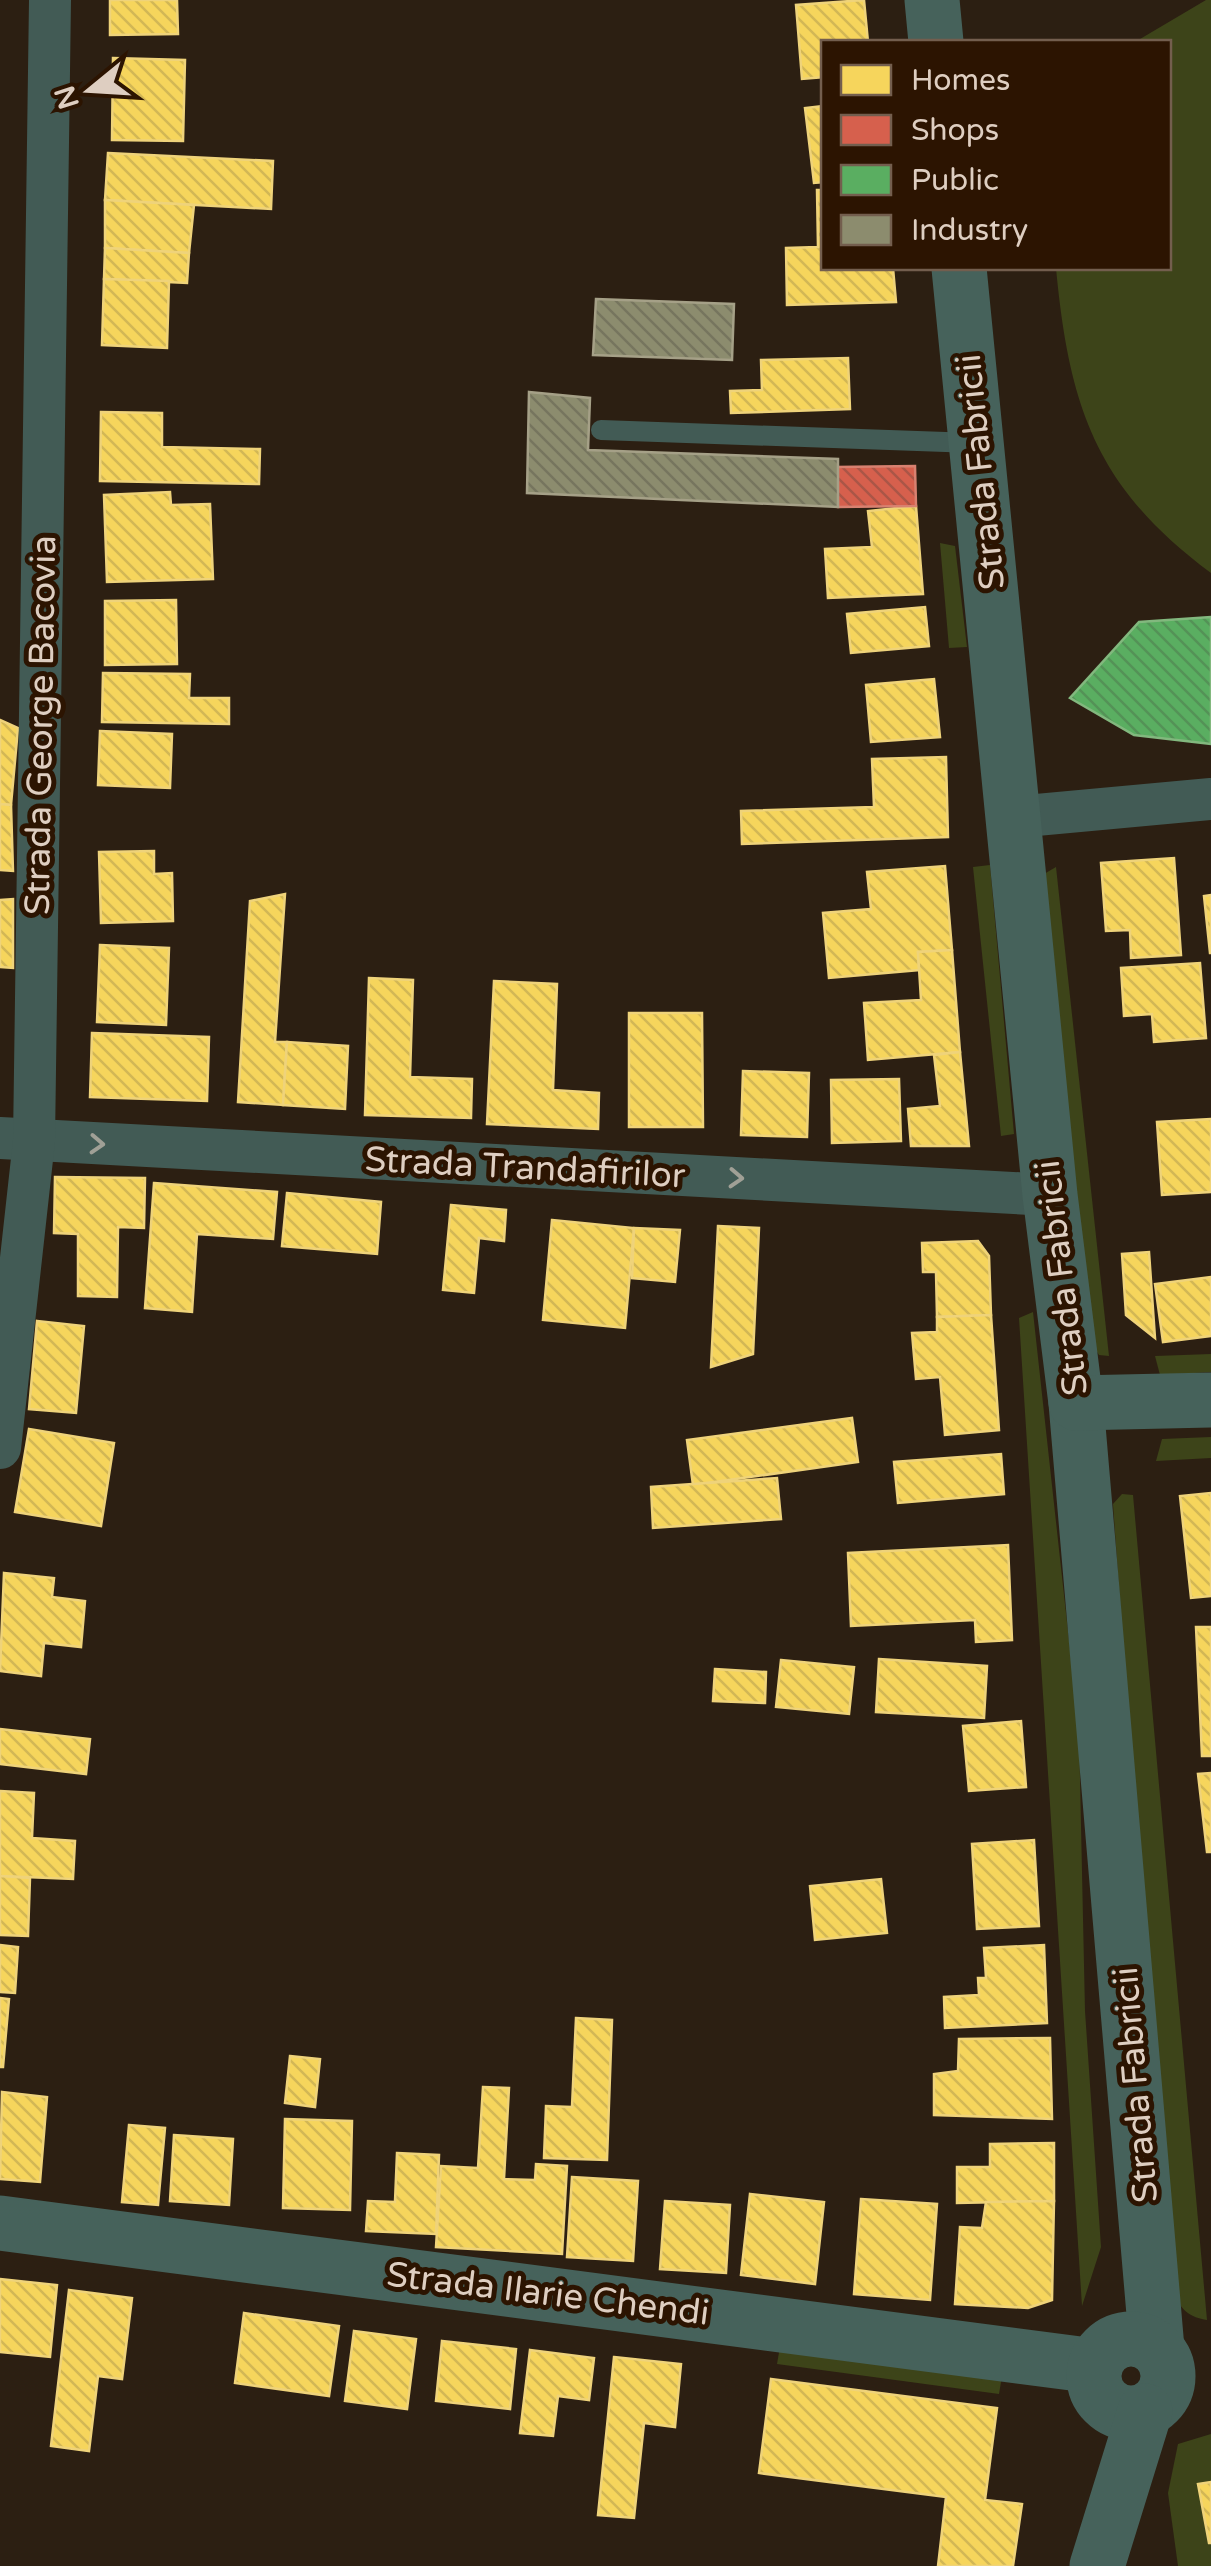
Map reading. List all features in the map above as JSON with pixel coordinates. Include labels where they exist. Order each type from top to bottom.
[{"type":"main road","points":[[932,0],[936,40]]},
{"type":"main road","name":"Strada Fabricii","points":[[959,270],[1050,1196],[1076,1403],[1153,2290],[1154,2372],[1122,2444],[1115,2508],[1096,2566]]},
{"type":"main road","points":[[1076,1403],[1211,1400]]},
{"type":"main road","name":"Strada Ilarie Chendi","points":[[0,2223],[1154,2372]]},
{"type":"street","name":"Strada George Bacovia","points":[[1,1435],[17,1139],[50,0]]},
{"type":"street","points":[[1014,818],[1211,799]]},
{"type":"street","name":"Strada Trandafirilor","points":[[17,1139],[1050,1196]]},
{"type":"lane","points":[[601,430],[977,443]]},
{"type":"green space","points":[[1211,0],[1211,573],[1140,509],[1115,476],[1080,403],[1062,317],[1056,270],[1171,270],[1171,40],[1138,40]]},
{"type":"green space","points":[[940,543],[955,546],[967,647],[949,648]]},
{"type":"green space","points":[[990,865],[1014,1134],[1001,1136],[973,867]]},
{"type":"green space","points":[[1056,867],[1109,1356],[1099,1355],[1094,1347],[1038,888],[1044,874]]},
{"type":"green space","points":[[1033,1312],[1079,1732],[1085,2011],[1101,2247],[1082,2306],[1019,1318]]},
{"type":"green space","points":[[1211,1354],[1211,1372],[1160,1375],[1155,1356]]},
{"type":"green space","points":[[1211,1437],[1211,1458],[1156,1461],[1162,1439]]},
{"type":"green space","points":[[1122,1494],[1133,1495],[1207,2320],[1195,2317],[1179,2304],[1166,2250],[1113,1504]]},
{"type":"green space","points":[[781,2341],[1002,2376],[999,2394],[777,2364]]},
{"type":"green space","points":[[1211,2434],[1211,2566],[1178,2566],[1168,2493],[1178,2444]]},
{"type":"building: Homes","points":[[110,0],[177,0],[178,34],[110,35]]},
{"type":"building: Homes","points":[[864,0],[868,40],[821,40],[821,77],[802,79],[796,5]]},
{"type":"building: Homes","points":[[113,58],[185,60],[183,141],[112,140]]},
{"type":"building: Homes","points":[[821,106],[821,182],[814,183],[805,108]]},
{"type":"building: Homes","points":[[108,153],[273,161],[271,209],[105,200]]},
{"type":"building: Homes","points":[[817,190],[821,190],[821,270],[893,270],[896,302],[787,305],[786,248],[818,247]]},
{"type":"building: Homes","points":[[105,200],[194,205],[189,253],[105,248]]},
{"type":"building: Homes","points":[[105,248],[189,253],[187,283],[104,279]]},
{"type":"building: Homes","points":[[104,279],[169,281],[167,348],[102,345]]},
{"type":"building: Homes","points":[[848,358],[850,409],[731,413],[730,391],[762,390],[761,360]]},
{"type":"building: Homes","points":[[101,412],[162,413],[162,447],[260,449],[259,484],[100,481]]},
{"type":"building: Homes","points":[[170,492],[171,505],[210,504],[213,579],[107,582],[104,495]]},
{"type":"building: Homes","points":[[916,506],[923,594],[828,598],[825,549],[872,547],[868,511]]},
{"type":"building: Homes","points":[[176,600],[177,664],[105,665],[105,601]]},
{"type":"building: Homes","points":[[925,607],[929,646],[851,653],[847,614]]},
{"type":"building: Homes","points":[[103,673],[190,674],[189,698],[229,698],[229,724],[102,722]]},
{"type":"building: Homes","points":[[934,679],[940,737],[871,742],[866,685]]},
{"type":"building: Homes","points":[[0,720],[18,728],[11,805],[0,804]]},
{"type":"building: Homes","points":[[100,731],[172,734],[170,788],[98,785]]},
{"type":"building: Homes","points":[[946,757],[948,837],[742,844],[741,811],[874,807],[872,759]]},
{"type":"building: Homes","points":[[0,804],[11,805],[13,871],[0,870]]},
{"type":"building: Homes","points":[[154,851],[154,874],[172,873],[173,921],[101,923],[99,852]]},
{"type":"building: Homes","points":[[1174,858],[1181,955],[1131,958],[1130,930],[1106,931],[1101,863]]},
{"type":"building: Homes","points":[[945,866],[952,950],[918,952],[919,970],[829,978],[823,913],[871,909],[867,872]]},
{"type":"building: Homes","points":[[285,894],[275,1042],[287,1042],[283,1105],[238,1102],[250,901]]},
{"type":"building: Homes","points":[[1211,895],[1211,953],[1210,953],[1204,896]]},
{"type":"building: Homes","points":[[13,899],[13,968],[0,967],[0,900]]},
{"type":"building: Homes","points":[[100,945],[169,948],[166,1025],[97,1022]]},
{"type":"building: Homes","points":[[952,950],[960,1052],[868,1060],[864,1003],[921,1000],[918,952]]},
{"type":"building: Homes","points":[[1200,963],[1206,1038],[1154,1042],[1152,1014],[1124,1016],[1121,968]]},
{"type":"building: Homes","points":[[369,978],[413,980],[410,1077],[472,1079],[471,1118],[365,1115]]},
{"type":"building: Homes","points":[[494,981],[557,984],[553,1090],[599,1093],[598,1129],[487,1124]]},
{"type":"building: Homes","points":[[629,1013],[702,1013],[703,1127],[629,1127]]},
{"type":"building: Homes","points":[[92,1033],[209,1037],[207,1101],[90,1097]]},
{"type":"building: Homes","points":[[287,1042],[348,1046],[345,1109],[283,1105]]},
{"type":"building: Homes","points":[[960,1052],[969,1146],[911,1146],[908,1109],[940,1106],[934,1055]]},
{"type":"building: Homes","points":[[743,1071],[809,1073],[807,1137],[741,1135]]},
{"type":"building: Homes","points":[[899,1079],[901,1141],[832,1143],[831,1080]]},
{"type":"building: Homes","points":[[1211,1119],[1211,1192],[1162,1195],[1157,1122]]},
{"type":"building: Homes","points":[[55,1177],[145,1178],[144,1228],[118,1227],[117,1297],[78,1296],[78,1234],[54,1233]]},
{"type":"building: Homes","points":[[154,1183],[277,1192],[273,1239],[197,1234],[192,1312],[145,1308]]},
{"type":"building: Homes","points":[[287,1193],[381,1202],[377,1254],[282,1246]]},
{"type":"building: Homes","points":[[451,1205],[506,1210],[504,1241],[479,1238],[474,1293],[443,1290]]},
{"type":"building: Homes","points":[[552,1220],[634,1228],[625,1328],[543,1320]]},
{"type":"building: Homes","points":[[718,1226],[759,1228],[753,1354],[711,1367]]},
{"type":"building: Homes","points":[[634,1228],[680,1230],[675,1282],[632,1278]]},
{"type":"building: Homes","points":[[978,1241],[989,1256],[991,1315],[937,1317],[936,1272],[923,1272],[922,1243]]},
{"type":"building: Homes","points":[[1149,1252],[1155,1338],[1126,1315],[1122,1254]]},
{"type":"building: Homes","points":[[1211,1277],[1211,1336],[1163,1342],[1155,1284]]},
{"type":"building: Homes","points":[[991,1315],[999,1430],[945,1435],[940,1377],[916,1379],[912,1333],[937,1332],[937,1317]]},
{"type":"building: Homes","points":[[37,1321],[84,1326],[76,1413],[29,1409]]},
{"type":"building: Homes","points":[[852,1418],[858,1462],[693,1485],[687,1440]]},
{"type":"building: Homes","points":[[29,1429],[114,1443],[101,1526],[15,1512]]},
{"type":"building: Homes","points":[[1001,1454],[1004,1494],[898,1503],[894,1462]]},
{"type":"building: Homes","points":[[777,1478],[781,1519],[653,1528],[651,1487]]},
{"type":"building: Homes","points":[[1211,1493],[1211,1596],[1191,1598],[1180,1496]]},
{"type":"building: Homes","points":[[1008,1545],[1012,1640],[976,1642],[975,1620],[851,1626],[848,1553]]},
{"type":"building: Homes","points":[[4,1573],[54,1578],[52,1597],[85,1601],[81,1647],[44,1643],[41,1676],[0,1671]]},
{"type":"building: Homes","points":[[1196,1627],[1211,1627],[1211,1756],[1202,1756]]},
{"type":"building: Homes","points":[[879,1659],[987,1666],[984,1718],[876,1712]]},
{"type":"building: Homes","points":[[781,1660],[854,1667],[849,1714],[776,1707]]},
{"type":"building: Homes","points":[[715,1669],[766,1672],[765,1703],[713,1701]]},
{"type":"building: Homes","points":[[1021,1721],[1026,1787],[969,1791],[963,1726]]},
{"type":"building: Homes","points":[[0,1729],[90,1739],[86,1774],[0,1764]]},
{"type":"building: Homes","points":[[1211,1773],[1211,1852],[1207,1852],[1198,1774]]},
{"type":"building: Homes","points":[[0,1791],[34,1793],[32,1838],[75,1841],[73,1879],[0,1876]]},
{"type":"building: Homes","points":[[1034,1840],[1039,1926],[977,1929],[972,1844]]},
{"type":"building: Homes","points":[[0,1876],[30,1878],[28,1936],[0,1935]]},
{"type":"building: Homes","points":[[881,1879],[887,1933],[815,1940],[810,1886]]},
{"type":"building: Homes","points":[[0,1945],[18,1947],[15,1993],[0,1992]]},
{"type":"building: Homes","points":[[1044,1945],[1047,2023],[945,2028],[944,1997],[979,1995],[978,1978],[986,1978],[984,1948]]},
{"type":"building: Homes","points":[[0,1998],[9,1999],[3,2067],[0,2067]]},
{"type":"building: Homes","points":[[576,2018],[612,2020],[607,2160],[544,2158],[546,2106],[572,2107]]},
{"type":"building: Homes","points":[[1050,2038],[1052,2119],[934,2115],[934,2074],[958,2071],[959,2039]]},
{"type":"building: Homes","points":[[290,2056],[320,2059],[315,2107],[285,2103]]},
{"type":"building: Homes","points":[[483,2087],[509,2088],[504,2179],[535,2180],[536,2164],[567,2166],[562,2254],[436,2247],[441,2166],[478,2168]]},
{"type":"building: Homes","points":[[2,2092],[47,2097],[40,2182],[0,2179]]},
{"type":"building: Homes","points":[[285,2119],[352,2121],[350,2210],[283,2208]]},
{"type":"building: Homes","points":[[129,2125],[165,2128],[158,2205],[122,2202]]},
{"type":"building: Homes","points":[[174,2135],[233,2139],[229,2205],[170,2201]]},
{"type":"building: Homes","points":[[1054,2143],[1054,2201],[957,2203],[957,2167],[990,2167],[990,2144]]},
{"type":"building: Homes","points":[[397,2153],[439,2155],[436,2234],[366,2231],[368,2201],[395,2202]]},
{"type":"building: Homes","points":[[572,2177],[638,2181],[633,2261],[567,2257]]},
{"type":"building: Homes","points":[[750,2194],[824,2202],[815,2284],[741,2275]]},
{"type":"building: Homes","points":[[861,2199],[937,2204],[930,2300],[854,2294]]},
{"type":"building: Homes","points":[[665,2201],[730,2205],[726,2273],[660,2269]]},
{"type":"building: Homes","points":[[1054,2201],[1052,2300],[1028,2308],[955,2304],[960,2227],[982,2228],[986,2202]]},
{"type":"building: Homes","points":[[0,2279],[57,2285],[50,2357],[0,2352]]},
{"type":"building: Homes","points":[[69,2290],[132,2298],[122,2379],[98,2376],[89,2451],[51,2446]]},
{"type":"building: Homes","points":[[244,2313],[339,2326],[329,2396],[235,2383]]},
{"type":"building: Homes","points":[[354,2331],[416,2339],[407,2409],[345,2401]]},
{"type":"building: Homes","points":[[442,2341],[516,2349],[510,2409],[436,2401]]},
{"type":"building: Homes","points":[[530,2350],[594,2358],[589,2400],[558,2396],[553,2436],[520,2433]]},
{"type":"building: Homes","points":[[614,2357],[681,2364],[675,2427],[644,2423],[634,2518],[598,2515]]},
{"type":"building: Homes","points":[[771,2379],[997,2408],[985,2500],[1022,2504],[1013,2566],[938,2566],[946,2497],[759,2473]]},
{"type":"building: Homes","points":[[1211,2482],[1211,2543],[1209,2543],[1198,2484]]},
{"type":"building: Shops","points":[[915,466],[916,506],[838,507],[837,467]]},
{"type":"building: Public","points":[[1211,617],[1211,744],[1134,735],[1070,698],[1139,622]]},
{"type":"building: Industry","points":[[596,299],[734,304],[732,360],[593,355]]},
{"type":"building: Industry","points":[[529,392],[590,398],[588,450],[838,459],[838,507],[527,493]]}]
